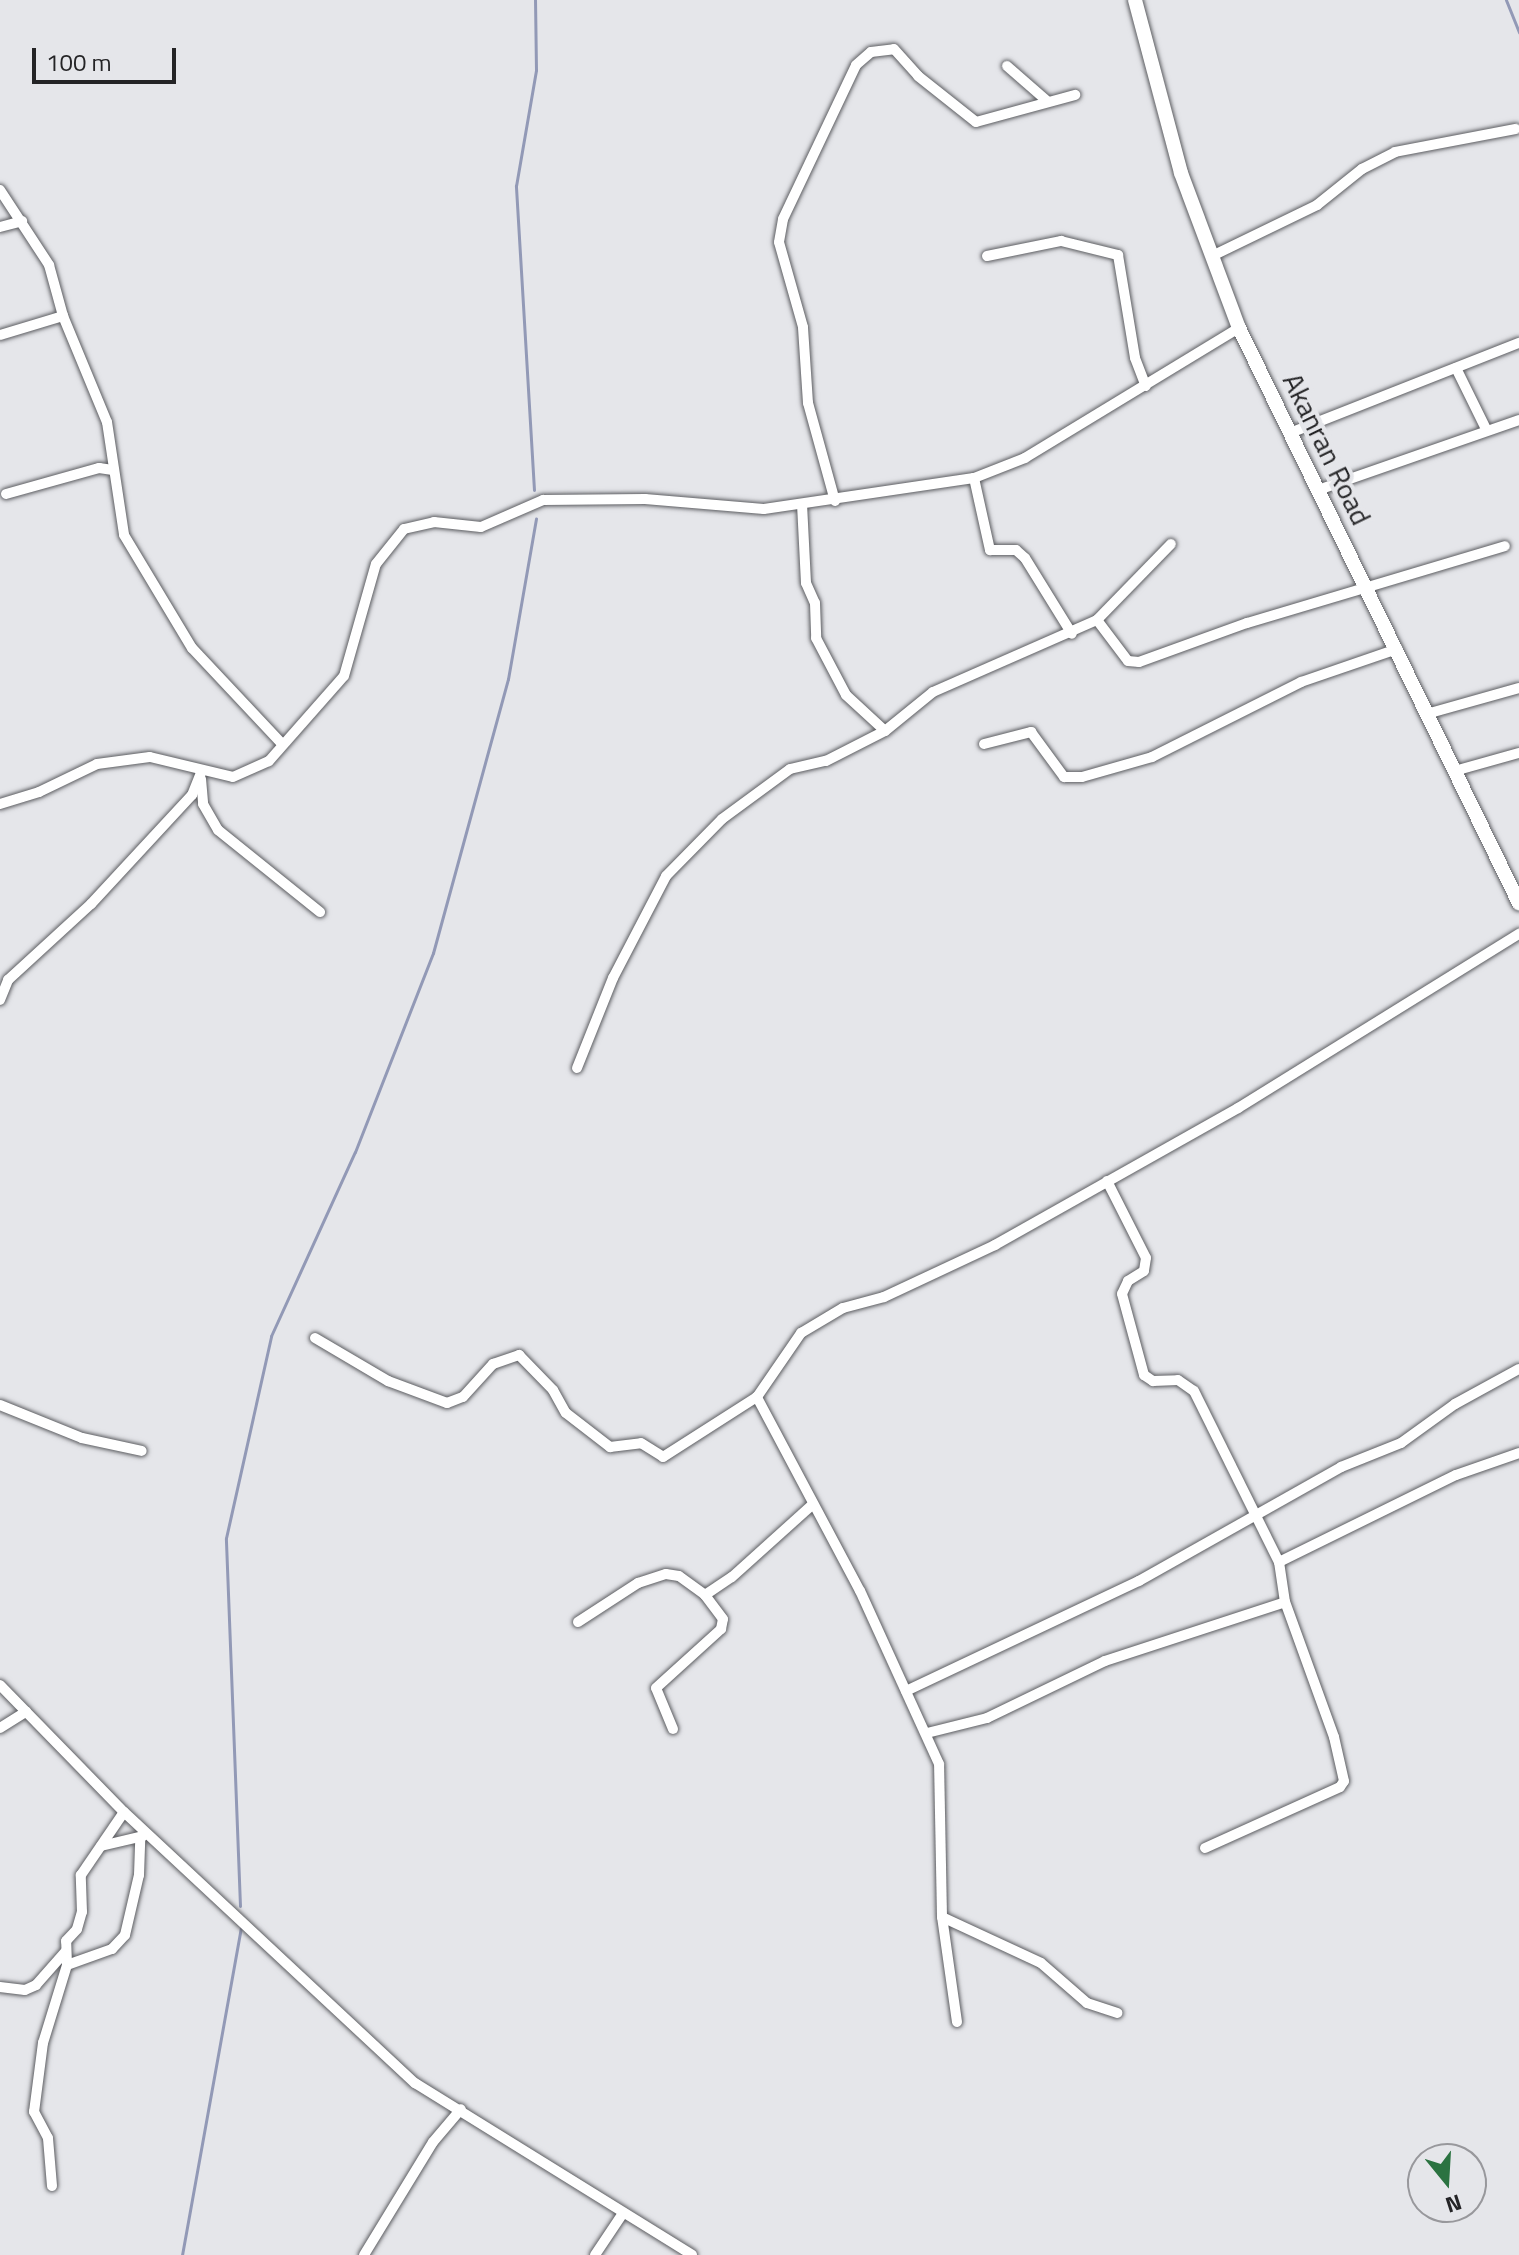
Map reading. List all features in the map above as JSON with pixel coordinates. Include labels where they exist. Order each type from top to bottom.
[{"type":"main road","name":"Akanran Road","points":[[1135,0],[1181,173],[1239,328],[1458,770],[1519,903]]},
{"type":"street","points":[[835,501],[808,403],[803,327],[779,242],[783,219],[836,99],[856,65],[884,47],[894,49],[918,76],[976,122],[1028,111],[1046,100],[1075,95]]},
{"type":"street","points":[[1007,66],[1046,100]]},
{"type":"street","points":[[1212,256],[1317,205],[1362,169],[1395,152],[1516,129]]},
{"type":"street","points":[[0,190],[49,265],[63,316],[107,422],[124,535],[192,648],[282,744]]},
{"type":"street","points":[[0,227],[22,221]]},
{"type":"street","points":[[987,256],[1061,241],[1118,255],[1135,358],[1146,386]]},
{"type":"street","points":[[0,335],[63,316]]},
{"type":"street","points":[[0,804],[39,792],[97,764],[150,757],[201,773],[233,777],[269,761],[344,676],[376,564],[404,529],[434,522],[481,527],[543,500],[645,499],[764,509],[835,501],[974,478],[1025,458],[1239,328]]},
{"type":"street","points":[[1290,433],[1519,343]]},
{"type":"street","points":[[1456,368],[1486,429]]},
{"type":"street","points":[[1318,490],[1519,420]]},
{"type":"street","points":[[6,494],[99,468],[113,470]]},
{"type":"street","points":[[974,478],[990,550],[1016,550],[1025,558],[1072,634]]},
{"type":"street","points":[[802,504],[806,583],[815,603],[816,638],[846,695],[885,731]]},
{"type":"street","points":[[577,1068],[613,978],[666,876],[686,851],[790,769],[826,761],[885,731],[933,692],[1072,634],[1097,620],[1171,544]]},
{"type":"street","points":[[1097,620],[1128,661],[1139,662],[1366,586],[1505,546]]},
{"type":"street","points":[[984,744],[1031,732],[1064,777],[1082,777],[1152,757],[1301,682],[1397,649]]},
{"type":"street","points":[[1430,713],[1519,688]]},
{"type":"street","points":[[1458,770],[1519,753]]},
{"type":"street","points":[[201,773],[203,804],[218,830],[320,912]]},
{"type":"street","points":[[0,1000],[8,980],[91,904],[192,795],[201,773]]},
{"type":"street","points":[[315,1338],[388,1381],[447,1403],[463,1397],[493,1364],[519,1355],[553,1390],[566,1413],[610,1447],[641,1443],[663,1457],[757,1397],[801,1333],[843,1308],[884,1297],[995,1245],[1238,1108],[1519,934]]},
{"type":"street","points":[[1107,1181],[1146,1258],[1144,1271],[1128,1281],[1122,1294],[1144,1375],[1153,1381],[1188,1383],[1258,1515],[1279,1562],[1285,1602],[1334,1737],[1344,1781],[1331,1791],[1205,1848]]},
{"type":"street","points":[[906,1691],[1139,1581],[1341,1467],[1401,1443],[1455,1404],[1519,1369]]},
{"type":"street","points":[[757,1397],[927,1733],[939,1764],[942,1917],[957,2022]]},
{"type":"street","points":[[0,1405],[82,1438],[142,1451]]},
{"type":"street","points":[[1279,1562],[1456,1475],[1519,1453]]},
{"type":"street","points":[[705,1595],[732,1577],[813,1504]]},
{"type":"street","points":[[578,1622],[638,1583],[666,1574],[679,1576],[705,1595],[723,1619],[721,1629],[656,1688],[673,1729]]},
{"type":"street","points":[[927,1733],[987,1718],[1105,1661],[1285,1602]]},
{"type":"street","points":[[0,1685],[145,1836],[415,2083],[692,2255]]},
{"type":"street","points":[[0,1728],[26,1712]]},
{"type":"street","points":[[0,1987],[25,1990],[36,1985],[66,1951],[82,1912],[81,1875],[124,1812]]},
{"type":"street","points":[[98,1847],[145,1836]]},
{"type":"street","points":[[67,1965],[112,1949],[125,1935],[145,1836]]},
{"type":"street","points":[[942,1917],[1041,1963],[1087,2003],[1117,2013]]},
{"type":"street","points":[[52,2186],[48,2138],[34,2112],[43,2043],[67,1965],[66,1951]]},
{"type":"street","points":[[364,2255],[433,2142],[461,2109]]},
{"type":"street","points":[[595,2255],[623,2213]]},
{"type":"waterway","points":[[534,490],[516,186],[536,70],[535,0]]},
{"type":"waterway","points":[[1506,0],[1519,32]]},
{"type":"waterway","points":[[240,1906],[226,1538],[271,1336],[355,1152],[433,953],[508,679],[536,518]]},
{"type":"waterway","points":[[182,2255],[241,1926]]}]
